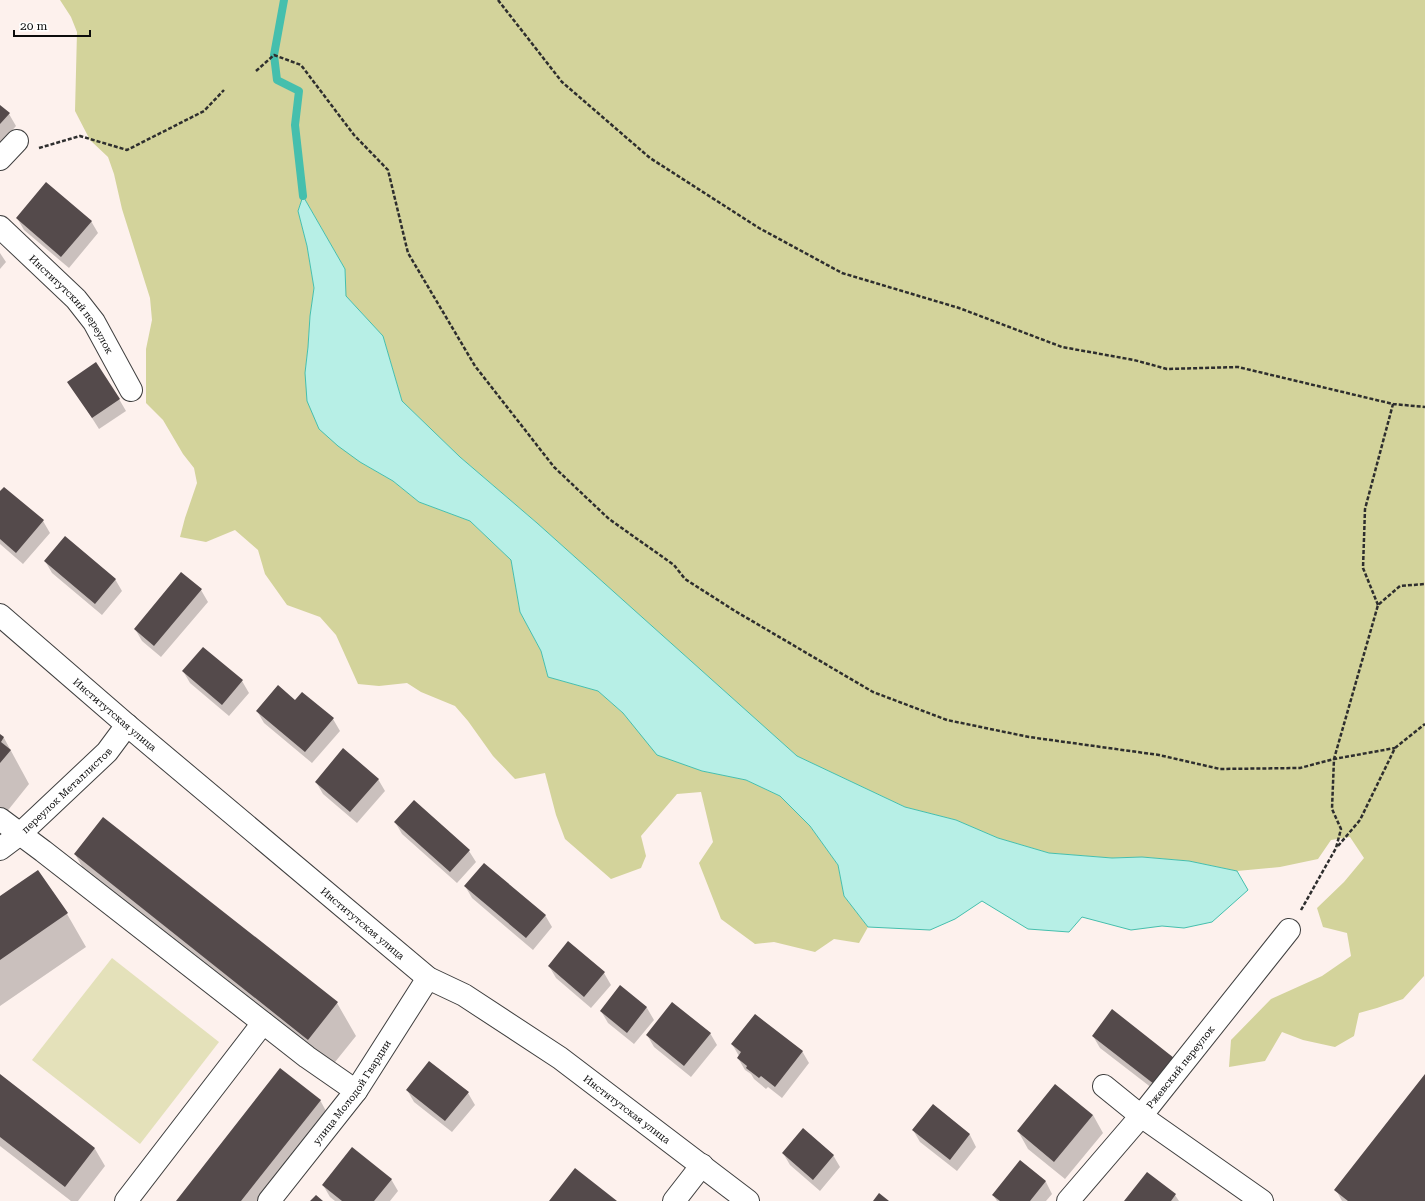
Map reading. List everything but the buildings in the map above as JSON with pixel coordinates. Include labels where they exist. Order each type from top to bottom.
[{"type":"street","points":[[0,159],[17,141]]},
{"type":"street","name":"Институтский переулок","points":[[0,227],[76,299],[94,322],[131,390]]},
{"type":"street","name":"Институтская улица","points":[[0,615],[127,726],[428,978],[464,995],[560,1058],[748,1201]]},
{"type":"street","name":"переулок Металлистов","points":[[0,849],[20,834],[107,752],[127,726]]},
{"type":"street","points":[[0,820],[307,1057],[356,1091]]},
{"type":"street","name":"Ржевский переулок","points":[[1068,1201],[1141,1116],[1289,930]]},
{"type":"street","name":"улица Молодой Гвардии","points":[[269,1201],[356,1091],[428,978]]},
{"type":"street","points":[[126,1201],[263,1023]]},
{"type":"street","points":[[1104,1086],[1141,1116],[1262,1201]]},
{"type":"street","points":[[674,1201],[702,1165]]},
{"type":"path","points":[[498,0],[562,82],[650,158],[759,228],[842,273],[959,308],[1062,347],[1134,360],[1167,369],[1238,367],[1393,404],[1425,407]]},
{"type":"path","points":[[256,71],[274,55],[301,65],[354,135],[388,170],[408,253],[475,366],[554,467],[609,519],[674,565],[685,579],[735,611],[873,692],[947,720],[1030,737],[1159,755],[1220,769],[1300,768],[1334,759],[1395,748]]},
{"type":"path","points":[[38,148],[80,136],[127,150],[204,111],[224,90]]},
{"type":"path","points":[[1378,605],[1364,568],[1365,509],[1393,404]]},
{"type":"path","points":[[1336,848],[1341,829],[1332,809],[1334,759],[1378,605],[1400,586],[1425,584]]},
{"type":"path","points":[[1289,930],[1336,848],[1360,820],[1395,748],[1425,724]]},
{"type":"shaded area","points":[[112,958],[219,1042],[140,1144],[32,1060]]},
{"type":"green space","points":[[60,0],[1425,0],[1424,976],[1403,999],[1359,1013],[1354,1036],[1335,1047],[1303,1040],[1282,1032],[1265,1061],[1229,1067],[1231,1040],[1271,999],[1322,976],[1351,956],[1347,933],[1323,927],[1317,908],[1344,882],[1364,858],[1350,837],[1331,840],[1318,859],[1280,867],[1237,871],[1189,861],[1142,857],[1112,858],[1049,853],[998,838],[956,820],[905,807],[797,756],[537,523],[460,457],[402,401],[383,336],[346,296],[345,269],[303,196],[298,211],[307,246],[314,288],[305,373],[360,462],[393,481],[419,502],[470,521],[511,560],[520,612],[541,651],[548,677],[598,691],[623,713],[658,755],[702,771],[746,780],[780,796],[810,826],[838,865],[844,896],[868,927],[859,943],[834,939],[815,952],[774,942],[755,944],[721,919],[699,863],[713,842],[701,792],[677,794],[641,836],[646,856],[641,868],[611,879],[565,839],[556,815],[545,773],[515,779],[493,756],[468,721],[455,706],[421,692],[407,683],[379,686],[358,684],[336,635],[320,617],[287,605],[265,574],[258,550],[235,530],[206,542],[180,537],[197,483],[194,468],[183,454],[163,420],[146,403],[146,349],[152,320],[150,298],[122,209],[114,174],[108,157],[90,140],[75,111],[77,32],[71,17]]},
{"type":"water","points":[[303,196],[345,269],[346,296],[383,336],[402,401],[460,457],[537,523],[797,756],[905,807],[956,820],[998,838],[1049,853],[1112,858],[1142,857],[1189,861],[1237,871],[1248,890],[1212,922],[1184,928],[1162,926],[1131,930],[1082,917],[1069,932],[1028,929],[982,901],[955,919],[930,930],[868,927],[844,896],[838,865],[810,826],[780,796],[746,780],[702,771],[657,755],[623,713],[598,691],[548,677],[541,651],[520,612],[511,560],[470,521],[419,502],[393,481],[360,462],[338,446],[319,429],[307,401],[305,373],[314,288],[307,246],[298,211]]},
{"type":"waterway","points":[[284,0],[274,55],[277,80],[299,91],[295,125],[303,196]]}]
